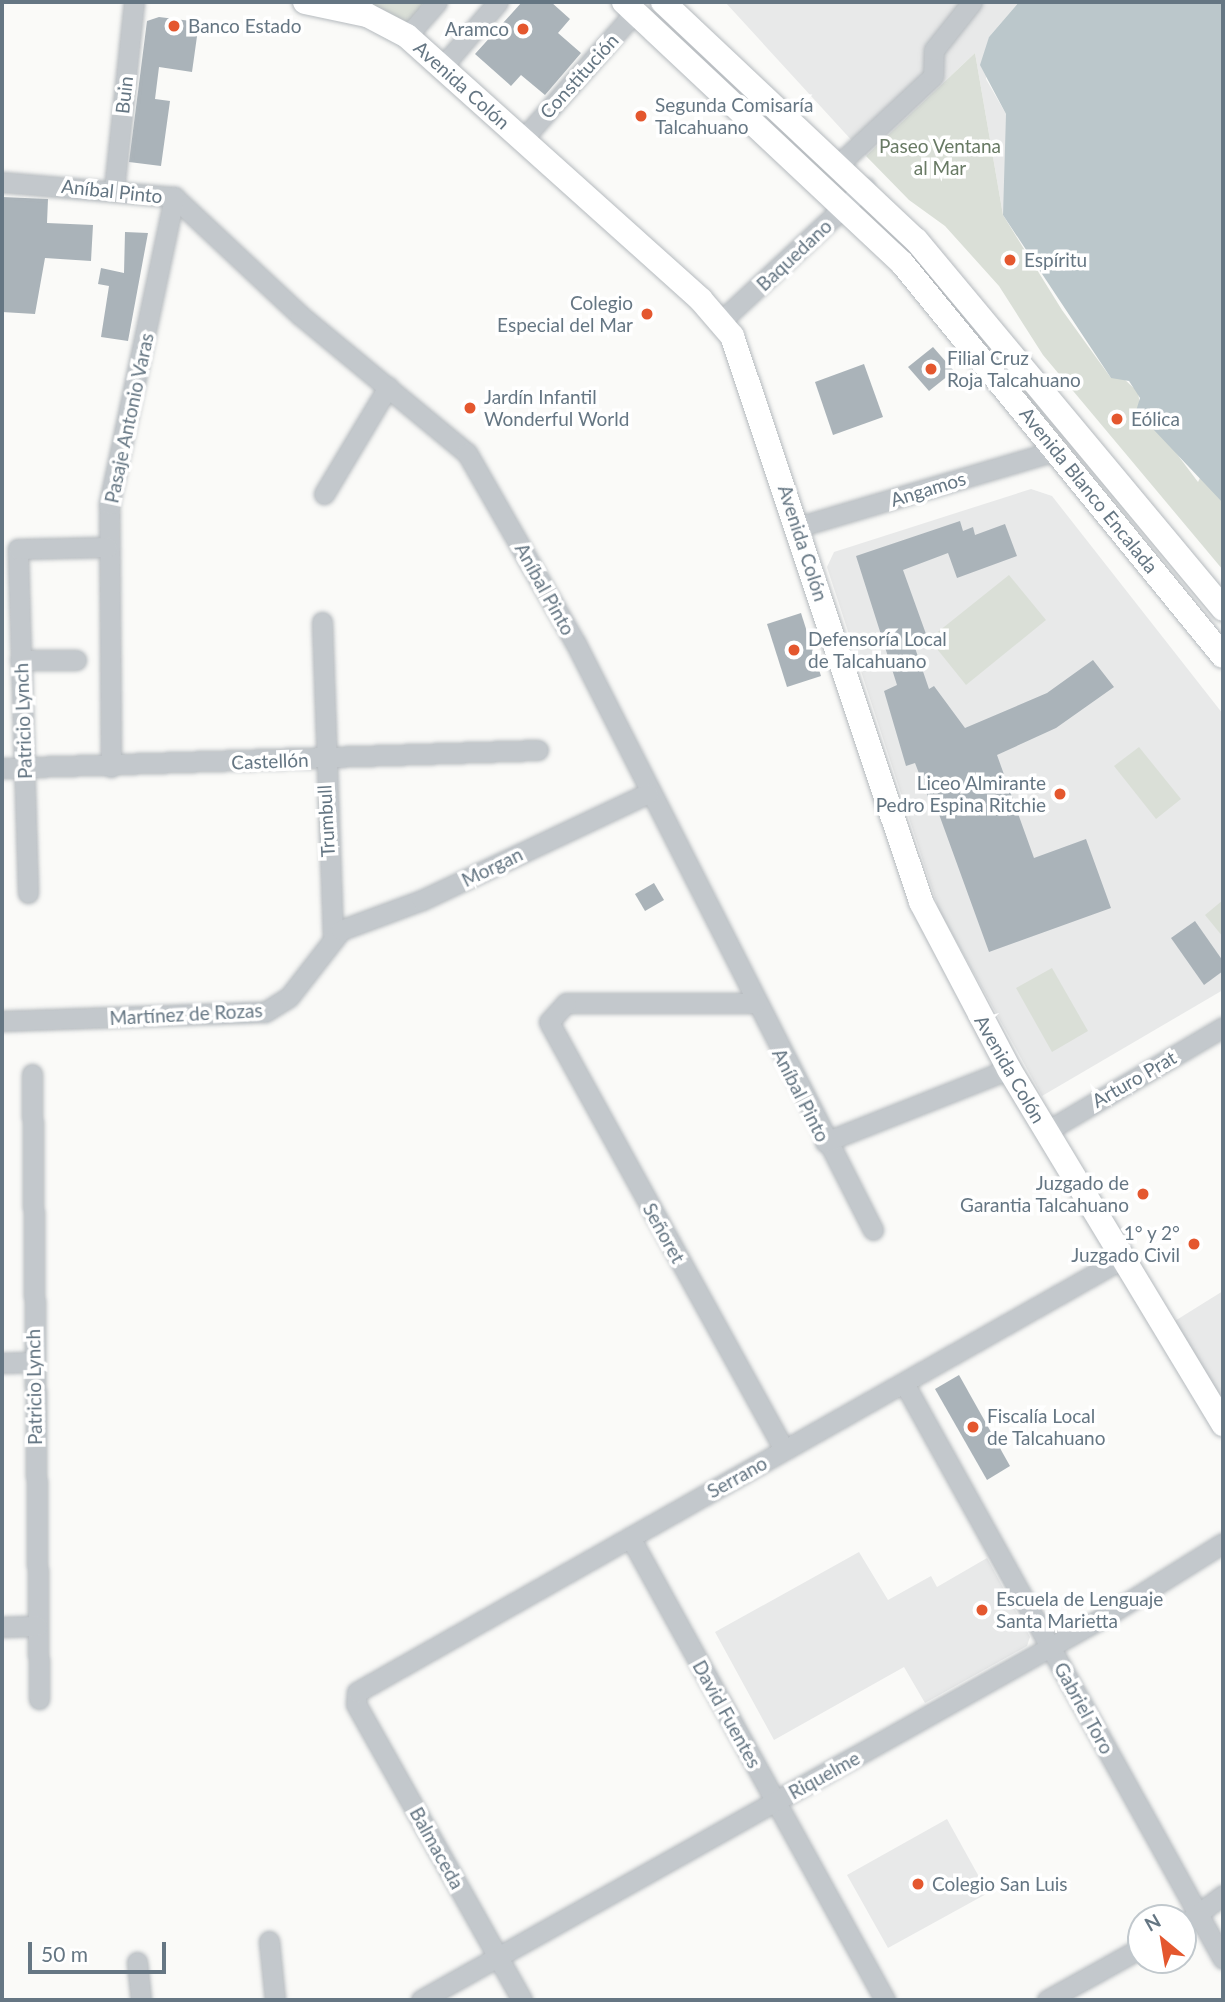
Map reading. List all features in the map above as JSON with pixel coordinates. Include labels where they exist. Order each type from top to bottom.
[{"type":"main road","name":"Avenida Colón","points":[[305,2],[367,15],[407,36],[721,321],[745,365],[904,860],[938,939],[1009,1069],[1120,1260],[1223,1424]]},
{"type":"main road","name":"Avenida Blanco Encalada","points":[[663,2],[865,187],[1009,344],[1223,609]]},
{"type":"main road","name":"Avenida Blanco Encalada","points":[[630,7],[846,207],[932,297],[1223,656]]},
{"type":"street","name":"Buin","points":[[114,189],[134,2]]},
{"type":"street","points":[[407,36],[437,2]]},
{"type":"street","points":[[442,67],[498,2]]},
{"type":"street","points":[[839,164],[933,76],[934,50],[972,2]]},
{"type":"street","name":"Constitución","points":[[523,139],[630,7]]},
{"type":"street","name":"Aníbal Pinto","points":[[2,182],[114,189],[174,197],[474,463],[575,642],[648,793],[825,1142],[873,1230]]},
{"type":"street","name":"Baquedano","points":[[721,321],[865,187]]},
{"type":"street","name":"Pasaje Antonio Varas","points":[[111,767],[107,547],[115,471],[174,197]]},
{"type":"street","points":[[324,494],[388,387]]},
{"type":"street","name":"Angamos","points":[[798,527],[1058,450]]},
{"type":"street","name":"Patricio Lynch","points":[[28,893],[19,549],[107,547]]},
{"type":"street","name":"Trumbull","points":[[323,622],[322,758],[333,935]]},
{"type":"street","points":[[20,660],[76,660]]},
{"type":"street","name":"Castellón","points":[[2,768],[111,767],[538,750]]},
{"type":"street","name":"Morgan","points":[[333,935],[648,793]]},
{"type":"street","name":"Martínez de Rozas","points":[[2,1021],[265,1012],[289,997],[333,935]]},
{"type":"street","name":"Señoret","points":[[755,1003],[566,1003],[551,1015],[553,1034],[785,1450]]},
{"type":"street","name":"Arturo Prat","points":[[1045,1132],[1223,1027]]},
{"type":"street","points":[[825,1142],[1009,1069]]},
{"type":"street","name":"Patricio Lynch","points":[[32,1074],[40,1699]]},
{"type":"street","name":"Serrano","points":[[355,1696],[1120,1260]]},
{"type":"street","points":[[2,1363],[34,1362]]},
{"type":"street","name":"Gabriel Toro","points":[[904,1383],[1051,1647],[1183,1904]]},
{"type":"street","name":"David Fuentes","points":[[630,1537],[885,2000]]},
{"type":"street","name":"Riquelme","points":[[421,2000],[1051,1647],[1223,1543]]},
{"type":"street","points":[[2,1627],[37,1626]]},
{"type":"street","name":"Balmaceda","points":[[355,1696],[522,2000]]},
{"type":"street","points":[[1197,1915],[1223,1895]]},
{"type":"street","name":"Gabriel Toro","points":[[1197,1927],[1223,1959]]},
{"type":"street","points":[[268,1941],[275,2000]]},
{"type":"street","points":[[1047,2000],[1127,1956]]},
{"type":"street","points":[[137,1962],[141,2000]]},
{"type":"shaded area","points":[[725,2],[1019,2],[989,37],[986,79],[1006,114],[1010,147],[1003,215],[975,53],[866,156]]},
{"type":"shaded area","points":[[1019,2],[1223,2],[1223,503],[1136,411],[1140,398],[1129,381],[1111,378],[1003,215],[1006,114],[980,65],[989,37]]},
{"type":"shaded area","name":"Liceo Almirante Pedro Espina Ritchie","points":[[1031,489],[1052,496],[1223,714],[1223,990],[1042,1096],[939,910],[827,567],[834,552]]},
{"type":"shaded area","points":[[1223,1291],[1223,1408],[1170,1324]]},
{"type":"shaded area","points":[[859,1552],[888,1600],[931,1576],[937,1587],[987,1558],[1030,1637],[1027,1646],[925,1703],[904,1667],[774,1740],[715,1632]]},
{"type":"shaded area","name":"Colegio San Luis","points":[[947,1819],[988,1893],[888,1948],[847,1875]]},
{"type":"green space","points":[[368,2],[424,2],[409,23]]},
{"type":"green space","name":"Paseo Ventana al Mar","points":[[975,53],[1003,215],[1062,310],[1111,378],[1122,377],[1138,392],[1140,405],[1198,482],[1223,431],[1223,570],[1043,355],[999,286],[945,226],[909,200],[866,156]]},
{"type":"green space","points":[[1009,575],[1046,620],[966,685],[929,639]]},
{"type":"green space","points":[[1139,747],[1181,799],[1156,819],[1114,766]]},
{"type":"green space","points":[[1223,900],[1223,937],[1205,915]]},
{"type":"green space","points":[[1052,968],[1088,1031],[1052,1052],[1016,988]]},
{"type":"building","points":[[522,2],[551,2],[570,19],[558,33],[581,53],[545,95],[521,75],[511,86],[475,54]]},
{"type":"building","points":[[159,17],[199,22],[192,72],[159,67],[155,99],[170,101],[161,166],[129,162],[147,21]]},
{"type":"building","points":[[2,197],[48,199],[47,223],[93,225],[91,261],[45,258],[35,314],[2,312]]},
{"type":"building","points":[[125,232],[148,233],[128,341],[101,337],[109,286],[98,284],[101,268],[124,273]]},
{"type":"building","name":"Filial Cruz Roja Talcahuano","points":[[933,347],[954,371],[929,391],[908,367]]},
{"type":"building","points":[[864,364],[883,417],[833,435],[815,382]]},
{"type":"building","points":[[960,521],[963,531],[973,527],[975,535],[1005,524],[1017,556],[957,578],[948,553],[903,570],[926,634],[912,639],[929,689],[934,686],[965,728],[1047,693],[1093,660],[1114,687],[1056,728],[997,755],[1034,858],[1086,839],[1111,908],[989,952],[932,795],[928,797],[915,763],[906,766],[884,691],[897,685],[856,556]]},
{"type":"building","name":"Defensoría Local de Talcahuano","points":[[801,613],[821,676],[787,687],[767,624]]},
{"type":"building","points":[[654,883],[664,900],[645,911],[635,894]]},
{"type":"building","points":[[1195,921],[1223,961],[1223,971],[1204,985],[1171,938]]},
{"type":"building","name":"Fiscalía Local de Talcahuano","points":[[959,1375],[1010,1466],[987,1480],[935,1389]]},
{"type":"place","name":"Banco Estado","points":[[174,26]]},
{"type":"place","name":"Aramco","points":[[523,29]]},
{"type":"place","name":"Segunda Comisaría Talcahuano","points":[[641,116]]},
{"type":"place","name":"Espíritu","points":[[1010,260]]},
{"type":"place","name":"Colegio Especial del Mar","points":[[647,314]]},
{"type":"place","name":"Filial Cruz Roja Talcahuano","points":[[931,369]]},
{"type":"place","name":"Jardín Infantil Wonderful World","points":[[470,408]]},
{"type":"place","name":"Eólica","points":[[1117,419]]},
{"type":"place","name":"Defensoría Local de Talcahuano","points":[[794,650]]},
{"type":"place","name":"Liceo Almirante Pedro Espina Ritchie","points":[[1060,794]]},
{"type":"place","name":"Juzgado de Garantia Talcahuano","points":[[1143,1194]]},
{"type":"place","name":"1° y 2° Juzgado Civil","points":[[1194,1244]]},
{"type":"place","name":"Fiscalía Local de Talcahuano","points":[[973,1427]]},
{"type":"place","name":"Escuela de Lenguaje Santa Marietta","points":[[982,1610]]},
{"type":"place","name":"Colegio San Luis","points":[[918,1884]]}]
